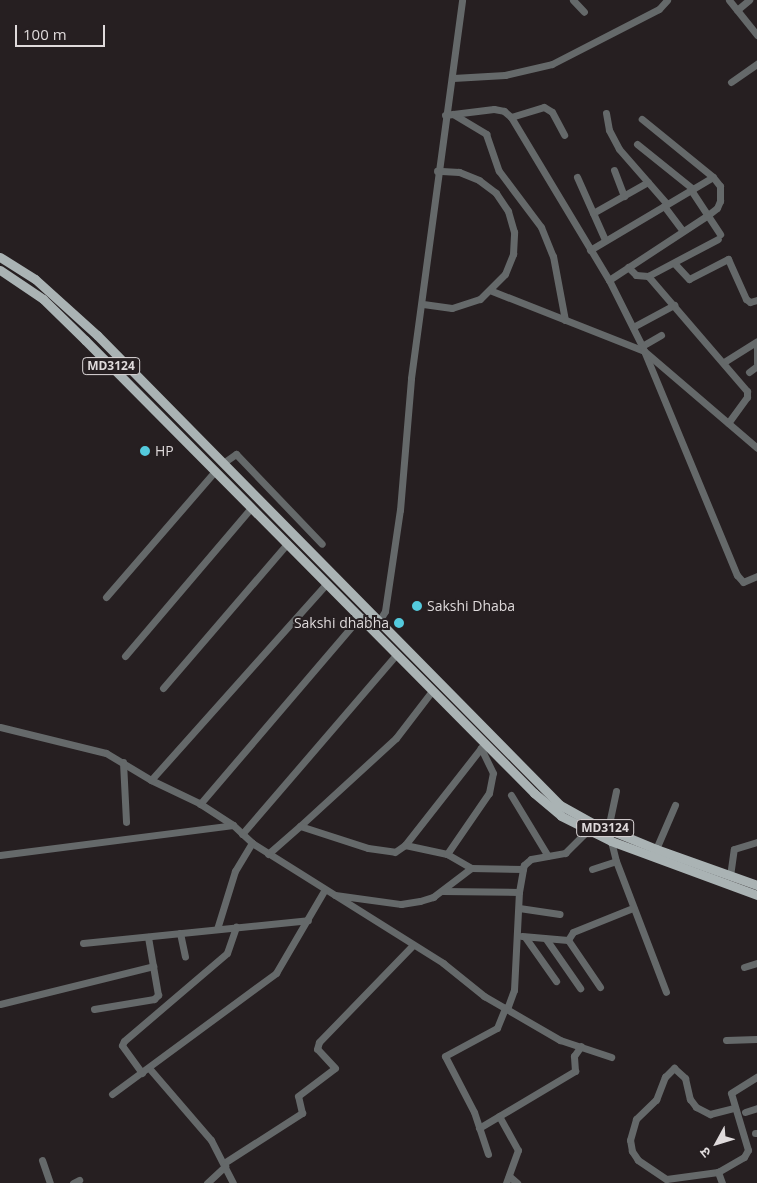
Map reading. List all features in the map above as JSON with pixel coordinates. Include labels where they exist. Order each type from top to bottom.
[{"type":"main road","name":"MD3124","points":[[0,257],[57,297],[298,540],[375,626],[427,673],[560,805],[608,830],[757,885]]},
{"type":"main road","name":"MD3124","points":[[0,270],[43,299],[359,618],[375,626]]},
{"type":"main road","points":[[264,521],[272,514]]},
{"type":"main road","points":[[375,626],[396,655],[483,746],[561,816],[611,841],[757,895]]},
{"type":"street","points":[[375,626],[385,611],[400,510],[411,378],[423,304],[438,171],[453,78],[462,0]]},
{"type":"street","points":[[574,0],[584,12]]},
{"type":"street","points":[[453,78],[505,75],[552,64],[659,9],[666,0]]},
{"type":"street","points":[[729,0],[757,35]]},
{"type":"street","points":[[737,10],[750,0]]},
{"type":"street","points":[[731,82],[757,64]]},
{"type":"street","points":[[511,117],[544,107],[552,112],[564,135]]},
{"type":"street","points":[[448,113],[494,109],[504,111],[511,117],[609,280],[643,348],[737,575],[743,582],[757,576]]},
{"type":"street","points":[[448,113],[486,134],[499,171],[541,226],[553,256],[565,320]]},
{"type":"street","points":[[606,113],[611,136],[666,205],[682,231]]},
{"type":"street","points":[[609,280],[682,231],[708,216],[717,208],[720,201],[720,186],[713,177],[642,119]]},
{"type":"street","points":[[628,267],[636,275],[648,276],[719,236],[692,190],[637,144]]},
{"type":"street","points":[[614,170],[624,196]]},
{"type":"street","points":[[423,304],[452,308],[466,305],[492,291],[505,274],[513,254],[514,232],[508,212],[496,193],[479,180],[459,172],[438,171]]},
{"type":"street","points":[[576,177],[605,240]]},
{"type":"street","points":[[590,250],[713,177]]},
{"type":"street","points":[[593,212],[648,182]]},
{"type":"street","points":[[674,263],[689,279],[728,260],[746,299],[750,302],[757,300]]},
{"type":"street","points":[[648,276],[724,362],[748,394],[728,423]]},
{"type":"street","points":[[492,291],[643,348],[757,448]]},
{"type":"street","points":[[632,327],[674,305]]},
{"type":"street","points":[[643,348],[661,335]]},
{"type":"street","points":[[724,362],[757,341]]},
{"type":"street","points":[[749,372],[757,364],[757,345]]},
{"type":"street","points":[[223,463],[236,454],[322,544]]},
{"type":"street","points":[[106,597],[215,471]]},
{"type":"street","points":[[264,505],[277,497]]},
{"type":"street","points":[[125,656],[251,508]]},
{"type":"street","points":[[298,540],[313,534]]},
{"type":"street","points":[[163,688],[286,545]]},
{"type":"street","points":[[151,780],[326,584]]},
{"type":"street","points":[[200,804],[359,618]]},
{"type":"street","points":[[242,834],[396,655]]},
{"type":"street","points":[[268,854],[396,738],[432,691]]},
{"type":"street","points":[[0,727],[106,753],[123,762],[151,780],[200,804],[233,826],[268,854],[413,945],[506,1009],[560,1040],[612,1057]]},
{"type":"street","points":[[300,826],[327,838],[368,848],[395,852],[405,844],[483,746],[494,773],[489,792],[447,854]]},
{"type":"street","points":[[123,762],[126,822]]},
{"type":"street","points":[[616,791],[608,830],[616,861],[666,992]]},
{"type":"street","points":[[511,795],[548,856]]},
{"type":"street","points":[[656,849],[675,805]]},
{"type":"street","points":[[0,855],[233,826]]},
{"type":"street","points":[[488,1154],[479,1128],[445,1056],[497,1028],[514,990],[522,936],[518,908],[523,869],[531,859],[565,853],[588,830]]},
{"type":"street","points":[[730,876],[734,850],[757,842]]},
{"type":"street","points":[[217,929],[234,871],[252,843]]},
{"type":"street","points":[[405,844],[447,854],[471,868],[523,869]]},
{"type":"street","points":[[592,869],[616,861]]},
{"type":"street","points":[[328,893],[401,904],[433,897],[471,868]]},
{"type":"street","points":[[442,891],[519,892]]},
{"type":"street","points":[[112,1094],[146,1071],[276,973],[308,920],[328,893]]},
{"type":"street","points":[[518,908],[560,914]]},
{"type":"street","points":[[568,940],[573,932],[633,908]]},
{"type":"street","points":[[82,943],[308,920]]},
{"type":"street","points":[[233,1183],[211,1140],[122,1045],[124,1041],[227,954],[236,928]]},
{"type":"street","points":[[180,933],[185,956]]},
{"type":"street","points":[[94,1009],[154,999],[158,989],[148,936]]},
{"type":"street","points":[[522,936],[568,940]]},
{"type":"street","points":[[522,936],[556,981]]},
{"type":"street","points":[[546,938],[580,988]]},
{"type":"street","points":[[568,940],[600,988]]},
{"type":"street","points":[[206,1183],[224,1164],[302,1113],[298,1096],[335,1068],[317,1049],[318,1042],[413,945]]},
{"type":"street","points":[[744,967],[757,963]]},
{"type":"street","points":[[0,1004],[153,966]]},
{"type":"street","points":[[726,1040],[757,1039]]},
{"type":"street","points":[[479,1128],[575,1071],[574,1056],[581,1046]]},
{"type":"street","points":[[734,1108],[715,1114],[696,1107],[690,1099],[685,1078],[674,1068],[665,1077],[656,1100],[636,1119],[630,1140],[632,1151],[638,1160],[666,1179],[718,1172],[744,1157],[748,1150],[731,1093],[757,1077]]},
{"type":"street","points":[[745,1112],[757,1108]]},
{"type":"street","points":[[499,1116],[518,1150],[508,1180],[517,1183]]},
{"type":"street","points":[[42,1160],[50,1183]]},
{"type":"street","points":[[718,1172],[722,1183]]},
{"type":"place","name":"HP","points":[[145,451]]},
{"type":"place","name":"Sakshi Dhaba","points":[[417,606]]},
{"type":"place","name":"Sakshi dhabha","points":[[399,623]]}]
